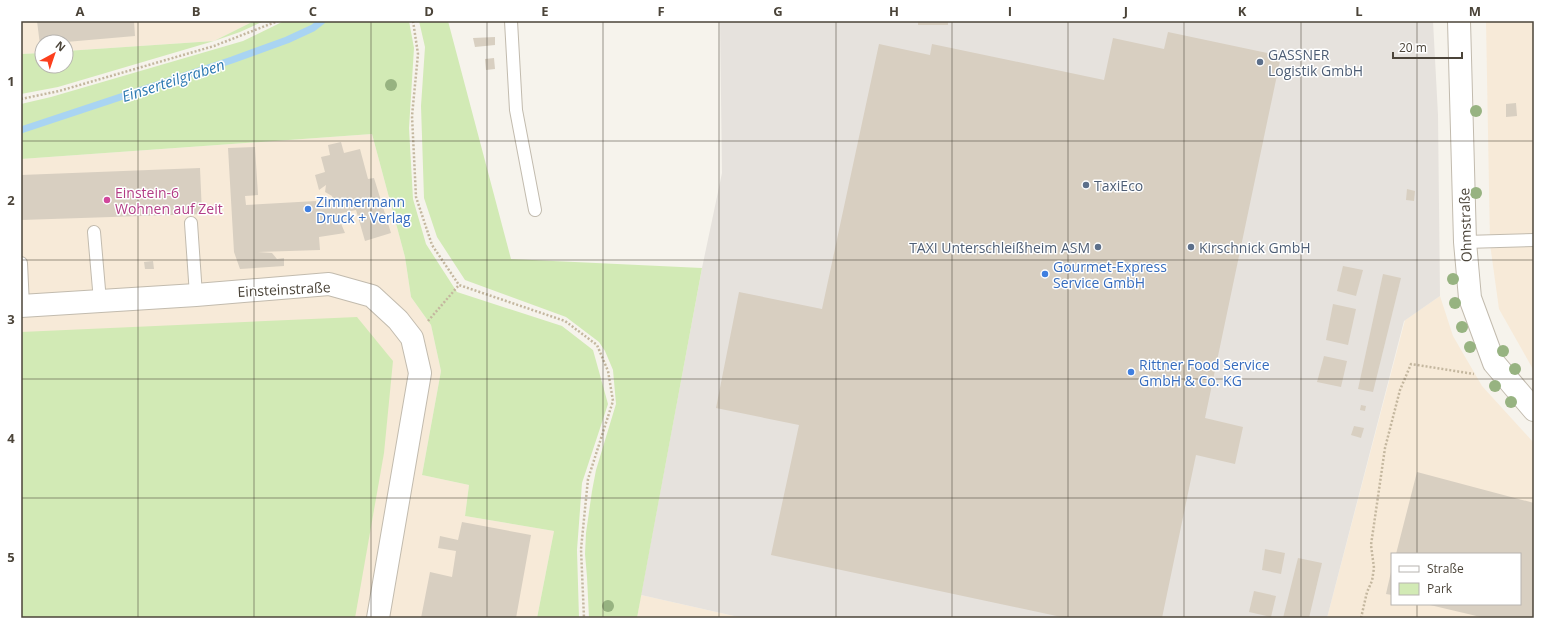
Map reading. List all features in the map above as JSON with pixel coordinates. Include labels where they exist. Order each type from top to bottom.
[{"type":"street","name":"Ohmstraße","points":[[1459,21],[1465,242],[1470,298],[1494,362],[1534,410]]},
{"type":"street","name":"Einsteinstraße","points":[[22,306],[196,295],[329,284],[372,296],[398,320],[412,338],[420,373],[378,618]]},
{"type":"lane","points":[[511,21],[516,110],[535,210]]},
{"type":"lane","points":[[191,223],[196,295]]},
{"type":"lane","points":[[94,232],[100,301]]},
{"type":"lane","points":[[1465,242],[1534,240]]},
{"type":"lane","points":[[21,263],[22,306]]},
{"type":"path","points":[[21,99],[59,91],[214,46],[278,21]]},
{"type":"path","points":[[413,21],[418,54],[412,116],[416,197],[432,245],[459,285],[564,321],[597,345],[608,371],[613,401],[588,479],[581,549],[584,618]]},
{"type":"path","points":[[412,338],[459,285]]},
{"type":"path","points":[[1361,618],[1367,592],[1372,581],[1374,568],[1371,544],[1385,448],[1400,390],[1411,364],[1472,375],[1494,362]]},
{"type":"shaded area","points":[[21,21],[254,21],[214,41],[74,50],[74,34],[34,34],[34,53],[21,54]]},
{"type":"shaded area","points":[[720,21],[1433,21],[1438,115],[1440,296],[1404,321],[1327,618],[743,618],[641,595],[702,268],[722,173]]},
{"type":"shaded area","points":[[1486,21],[1534,21],[1534,371],[1499,309],[1490,244]]},
{"type":"shaded area","points":[[372,134],[405,257],[411,297],[431,325],[441,371],[422,475],[469,485],[465,516],[554,531],[537,618],[21,618],[21,159]]},
{"type":"shaded area","points":[[1440,296],[1453,336],[1482,386],[1534,443],[1534,618],[1327,618],[1405,320]]},
{"type":"shaded area","points":[[641,595],[743,618],[637,618]]},
{"type":"green space","points":[[254,21],[264,21],[240,32],[214,41]]},
{"type":"green space","points":[[284,21],[409,21],[414,48],[409,128],[413,199],[426,244],[457,292],[562,326],[593,350],[608,404],[582,483],[577,550],[579,618],[537,618],[554,531],[465,516],[469,485],[422,475],[441,371],[431,325],[411,297],[405,257],[372,134],[21,159],[21,104],[51,97],[243,41]]},
{"type":"green space","points":[[419,21],[448,21],[511,259],[702,268],[637,618],[589,618],[585,554],[586,533],[596,470],[616,404],[613,370],[605,351],[599,342],[566,317],[465,280],[437,237],[424,198],[421,106],[425,47]]},
{"type":"green space","points":[[214,41],[58,87],[21,94],[21,54],[34,53],[34,74],[74,74],[74,50]]},
{"type":"green space","points":[[357,317],[393,361],[384,453],[355,618],[21,618],[21,332]]},
{"type":"building","points":[[37,21],[134,21],[135,36],[74,41],[74,34],[39,34]]},
{"type":"building","points":[[918,21],[948,21],[948,25],[918,25]]},
{"type":"building","points":[[1168,32],[1281,56],[1205,418],[1243,427],[1235,464],[1196,455],[1162,618],[1066,618],[771,555],[799,425],[716,408],[739,292],[822,309],[879,44],[930,55],[932,44],[1104,80],[1113,38],[1164,49]]},
{"type":"building","points":[[495,37],[495,45],[475,47],[473,38]]},
{"type":"building","points":[[494,58],[495,69],[486,70],[485,59]]},
{"type":"building","points":[[1516,103],[1517,116],[1506,117],[1506,104]]},
{"type":"building","points":[[341,142],[344,153],[360,149],[368,179],[374,178],[391,233],[365,241],[356,210],[337,214],[345,233],[319,237],[320,250],[258,252],[272,253],[277,259],[284,258],[284,266],[240,269],[234,252],[228,148],[255,147],[258,195],[245,196],[246,205],[316,201],[316,204],[334,204],[332,196],[325,192],[326,185],[319,190],[315,175],[325,172],[321,157],[330,155],[328,145]]},
{"type":"building","points":[[200,168],[202,214],[21,220],[21,175]]},
{"type":"building","points":[[1407,189],[1415,191],[1414,201],[1406,200]]},
{"type":"building","points":[[153,261],[154,269],[145,269],[144,262]]},
{"type":"building","points":[[1343,266],[1363,270],[1356,296],[1337,291]]},
{"type":"building","points":[[1383,274],[1401,278],[1373,392],[1358,389]]},
{"type":"building","points":[[1333,304],[1356,309],[1348,345],[1326,340]]},
{"type":"building","points":[[1324,356],[1347,361],[1341,387],[1317,382]]},
{"type":"building","points":[[1361,405],[1366,406],[1365,411],[1360,410]]},
{"type":"building","points":[[1354,426],[1364,428],[1361,438],[1351,435]]},
{"type":"building","points":[[1417,472],[1534,503],[1534,618],[1485,618],[1430,605],[1521,605],[1521,553],[1396,553]]},
{"type":"building","points":[[462,522],[531,535],[516,618],[421,618],[430,572],[452,577],[456,551],[438,548],[440,536],[458,540]]},
{"type":"building","points":[[1265,549],[1285,553],[1281,574],[1262,570]]},
{"type":"building","points":[[1298,558],[1322,563],[1309,618],[1283,618]]},
{"type":"building","points":[[1391,572],[1391,595],[1386,594]]},
{"type":"building","points":[[1254,591],[1276,596],[1271,617],[1249,612]]},
{"type":"waterway","name":"Einserteilgraben","points":[[21,130],[232,60],[287,40],[313,28],[322,21]]},
{"type":"place","name":"GASSNER Logistik GmbH","points":[[1260,62]]},
{"type":"place","name":"TaxiEco","points":[[1086,185]]},
{"type":"place","name":"Einstein-6 Wohnen auf Zeit","points":[[107,200]]},
{"type":"place","name":"Zimmermann Druck + Verlag","points":[[308,209]]},
{"type":"place","name":"TAXI Unterschleißheim ASM","points":[[1098,247]]},
{"type":"place","name":"Kirschnick GmbH","points":[[1191,247]]},
{"type":"place","name":"Gourmet-Express Service GmbH","points":[[1045,274]]},
{"type":"place","name":"Rittner Food Service GmbH & Co. KG","points":[[1131,372]]}]
